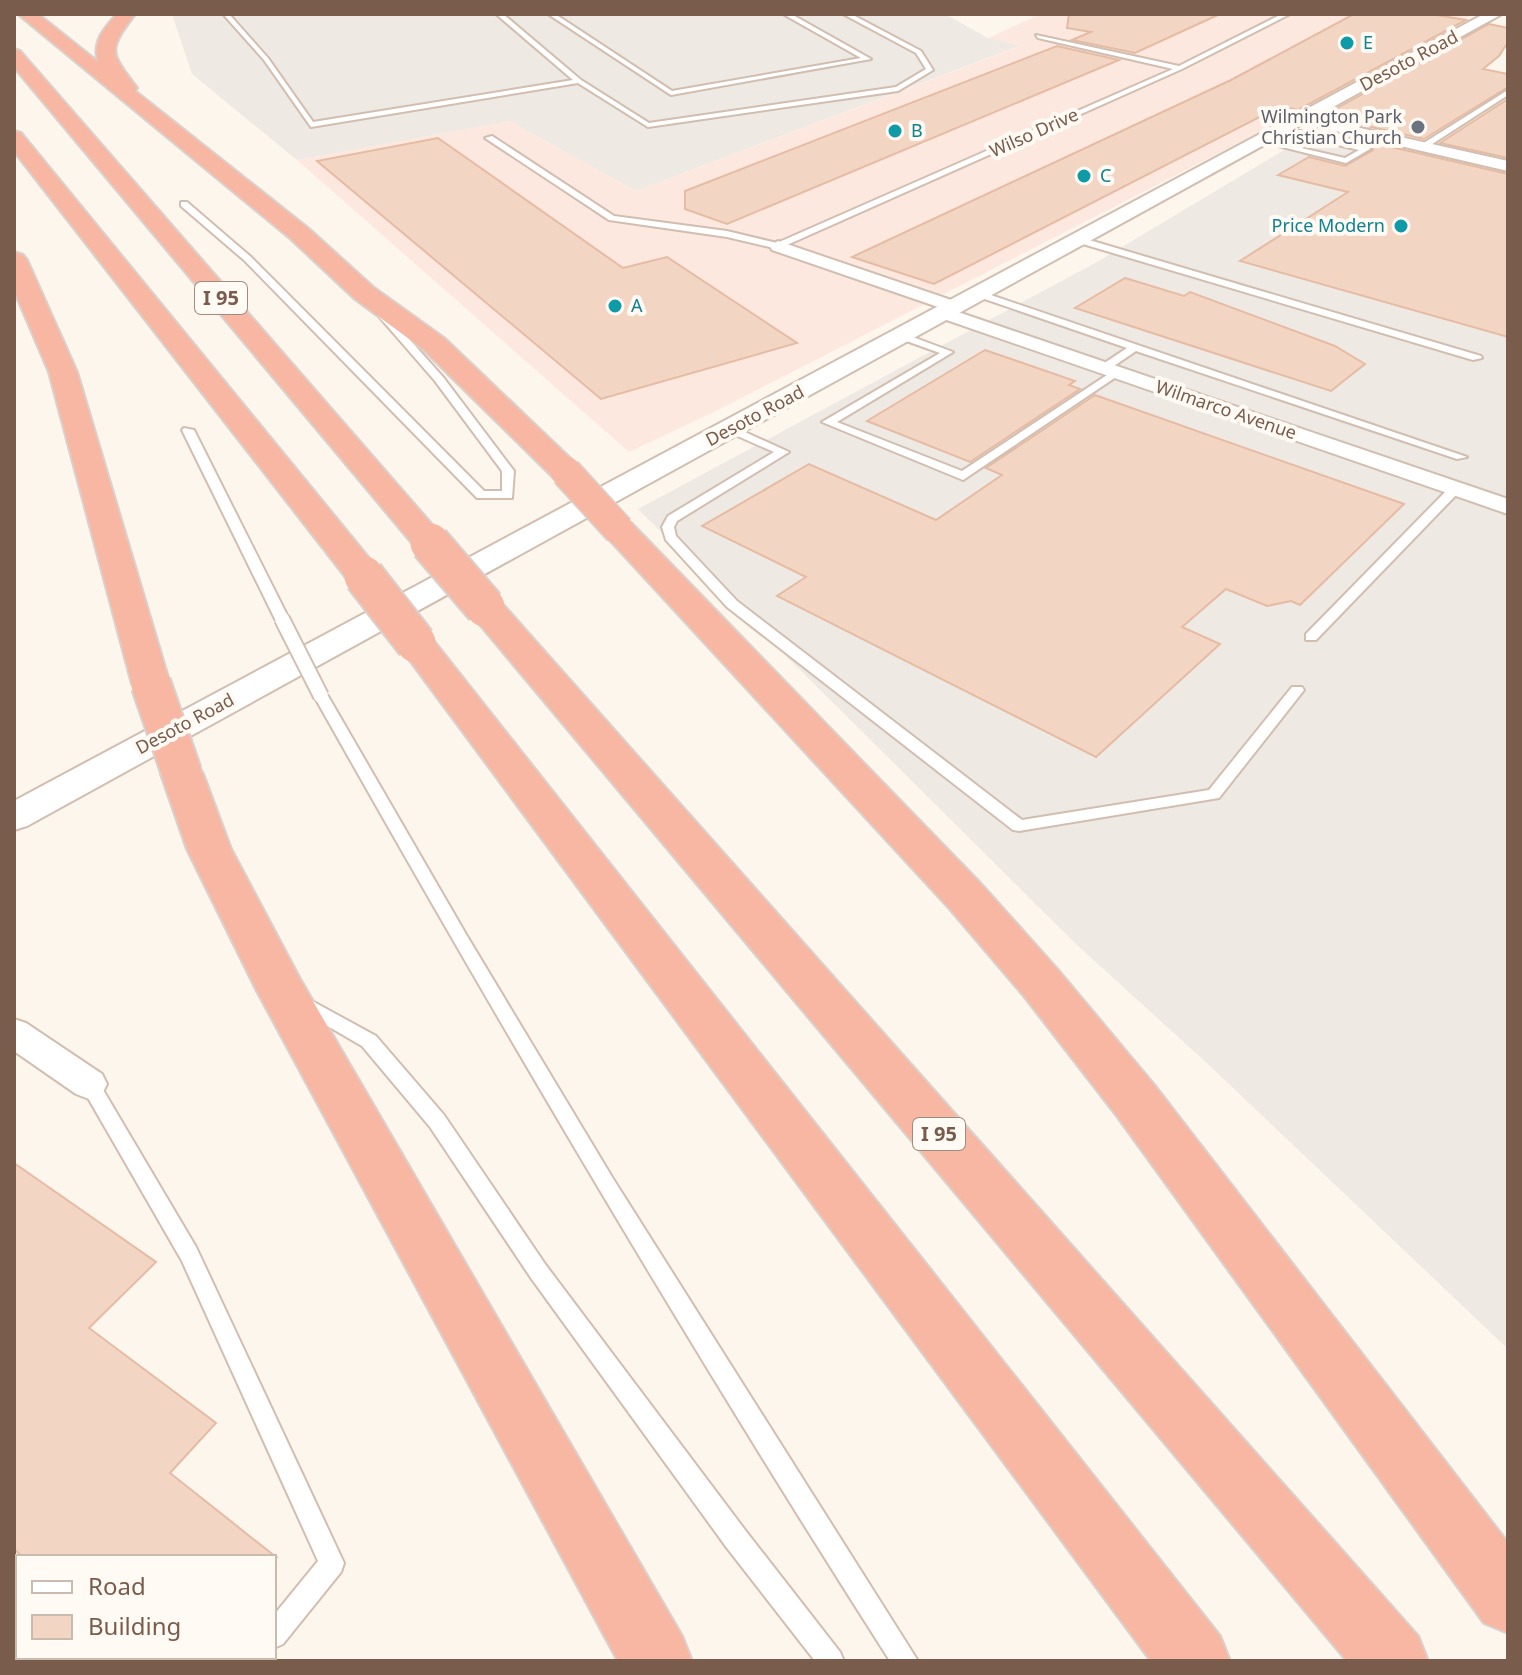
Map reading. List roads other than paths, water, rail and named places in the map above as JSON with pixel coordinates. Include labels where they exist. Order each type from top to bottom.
[{"type":"highway","points":[[27,14],[300,234],[364,293],[434,344],[566,472],[965,896],[1041,983],[1136,1101],[1508,1599]]},
{"type":"highway","points":[[126,14],[108,35],[104,57],[109,69],[142,105]]},
{"type":"highway","name":"I 95","points":[[14,55],[429,542],[1393,1661]]},
{"type":"highway","name":"I 95","points":[[14,137],[416,643],[1195,1661]]},
{"type":"highway","points":[[14,260],[63,372],[151,684],[209,849],[282,991],[657,1661]]},
{"type":"street","name":"Desoto Road","points":[[14,817],[1495,14]]},
{"type":"street","points":[[1282,130],[1423,146],[1508,166]]},
{"type":"street","name":"Wilmarco Avenue","points":[[778,246],[826,267],[861,274],[943,313]]},
{"type":"street","name":"Wilmarco Avenue","points":[[826,267],[845,287],[943,313],[1508,507]]},
{"type":"street","points":[[14,1033],[89,1084]]},
{"type":"lane","points":[[226,14],[266,59],[311,125],[579,81]]},
{"type":"lane","points":[[499,14],[579,81],[648,125],[898,89],[930,70],[919,52],[846,14]]},
{"type":"lane","points":[[551,14],[671,93],[868,59],[786,14]]},
{"type":"lane","name":"Wilso Drive","points":[[778,246],[1180,68],[1287,14]]},
{"type":"lane","points":[[1038,36],[1180,68]]},
{"type":"lane","points":[[1423,146],[1508,92]]},
{"type":"lane","points":[[1282,130],[1366,149],[1346,161],[1282,130]]},
{"type":"lane","name":"Wilmarco Avenue","points":[[489,138],[612,218],[727,234],[778,246]]},
{"type":"lane","points":[[184,204],[248,259],[481,495],[508,495],[508,471],[439,379],[364,293]]},
{"type":"lane","points":[[1079,240],[1477,358]]},
{"type":"lane","points":[[979,294],[1461,457]]},
{"type":"lane","points":[[902,336],[948,352],[828,422],[963,476],[1110,370],[1135,347]]},
{"type":"lane","points":[[730,429],[783,452],[672,519],[668,527],[670,537],[732,604],[1019,826],[1214,794],[1297,690]]},
{"type":"lane","points":[[188,430],[321,696],[420,871],[797,1496],[905,1661]]},
{"type":"lane","points":[[1311,637],[1455,489]]},
{"type":"lane","points":[[282,991],[369,1041],[437,1121],[538,1271],[736,1539],[831,1661]]},
{"type":"lane","points":[[89,1084],[189,1254],[332,1563],[276,1633]]},
{"type":"place","name":"E","points":[[1347,43]]},
{"type":"place","name":"Wilmington Park Christian Church","points":[[1418,127]]},
{"type":"place","name":"B","points":[[895,131]]},
{"type":"place","name":"C","points":[[1084,176]]},
{"type":"place","name":"Price Modern","points":[[1401,226]]},
{"type":"place","name":"A","points":[[615,306]]}]
